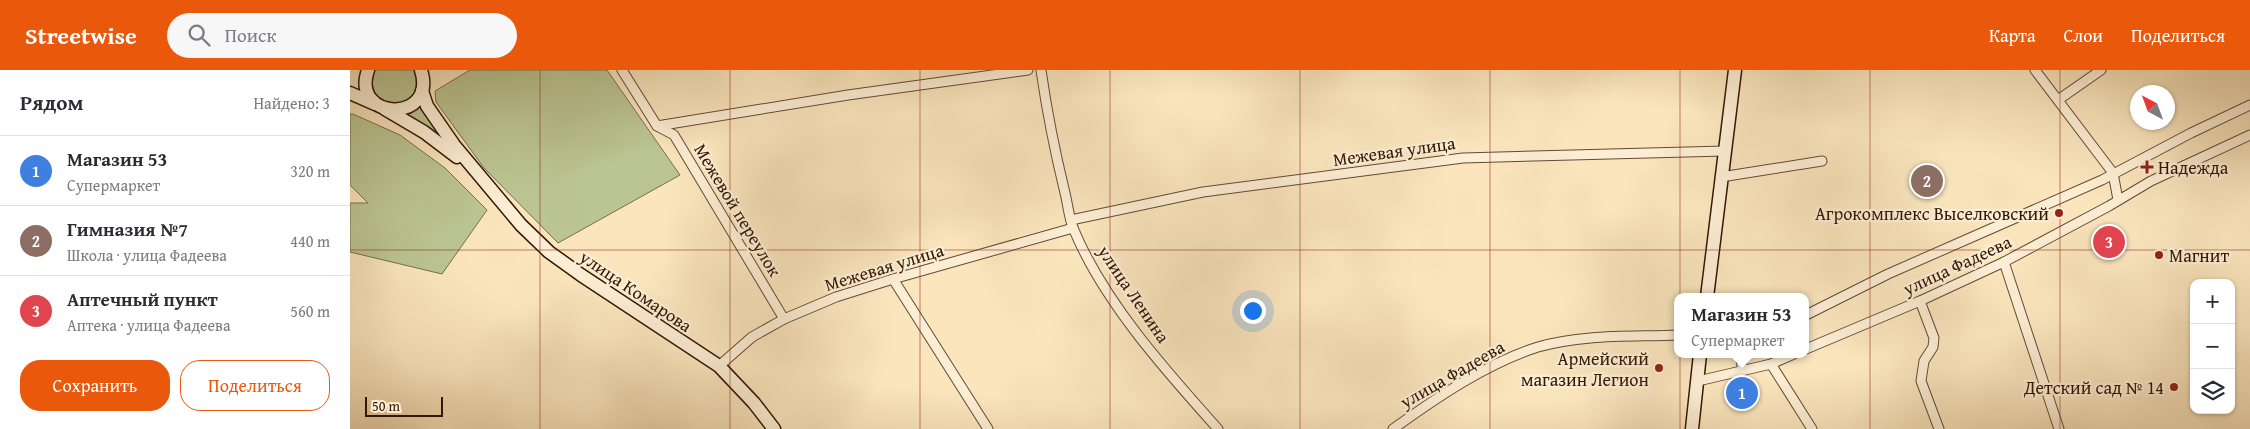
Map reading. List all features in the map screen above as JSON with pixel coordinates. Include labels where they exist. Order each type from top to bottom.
[{"type":"main road","points":[[368,70],[366,86],[368,94],[382,108],[394,111],[404,109],[413,104],[431,70]]},
{"type":"main road","points":[[420,70],[427,106],[481,179]]},
{"type":"main road","points":[[1707,293],[1735,70]]},
{"type":"main road","points":[[350,93],[382,108],[448,150],[481,179]]},
{"type":"main road","name":"улица Комарова","points":[[481,179],[521,225],[549,252],[719,366],[754,403],[770,428]]},
{"type":"main road","points":[[1692,429],[1700,358]]},
{"type":"street","points":[[622,70],[657,126],[848,95],[1028,70]]},
{"type":"street","name":"улица Ленина","points":[[1041,70],[1052,141],[1072,224],[1094,270],[1119,308],[1178,385],[1218,429]]},
{"type":"street","points":[[2034,70],[2113,173],[2118,200]]},
{"type":"street","points":[[2058,100],[2101,70]]},
{"type":"street","name":"улица Фадеева","points":[[1809,314],[1888,274],[2113,173],[2250,105]]},
{"type":"street","name":"Межевой переулок","points":[[657,126],[674,134],[784,319]]},
{"type":"street","name":"улица Фадеева","points":[[1809,348],[1920,301],[2004,262],[2152,181],[2250,135]]},
{"type":"street","name":"Межевая улица","points":[[719,366],[752,337],[784,319],[836,297],[1072,224],[1203,192],[1463,158],[1725,151]]},
{"type":"street","points":[[1721,177],[1822,161]]},
{"type":"street","points":[[2004,262],[2060,429]]},
{"type":"street","points":[[893,279],[988,429]]},
{"type":"street","points":[[1920,301],[1934,338],[1934,347],[1924,361],[1921,381],[1939,429]]},
{"type":"street","name":"улица Фадеева","points":[[1392,429],[1431,401],[1510,357],[1539,347],[1569,341],[1602,338],[1674,335]]},
{"type":"street","points":[[1741,358],[1743,371]]},
{"type":"street","points":[[1698,381],[1771,364],[1785,358]]},
{"type":"street","points":[[1771,364],[1812,429]]},
{"type":"green space","points":[[375,70],[414,70],[416,85],[412,95],[404,102],[384,101],[376,95],[372,84]]},
{"type":"green space","points":[[470,70],[607,70],[680,175],[558,243],[484,168],[436,102],[435,91]]},
{"type":"green space","points":[[421,102],[439,136],[401,113]]},
{"type":"green space","points":[[350,114],[400,135],[445,168],[487,210],[442,274],[350,252],[350,203],[368,203],[350,185]]},
{"type":"place","name":"Надежда","points":[[2147,167]]},
{"type":"place","name":"Гимназия №7","points":[[1927,181]]},
{"type":"place","name":"Агрокомплекс Выселковский","points":[[2059,213]]},
{"type":"place","name":"Аптечный пункт","points":[[2109,242]]},
{"type":"place","name":"Магнит","points":[[2159,255]]},
{"type":"place","name":"Армейский магазин Легион","points":[[1659,368]]},
{"type":"place","name":"Детский сад № 14","points":[[2174,387]]},
{"type":"place","name":"Магазин 53","points":[[1742,393]]}]
